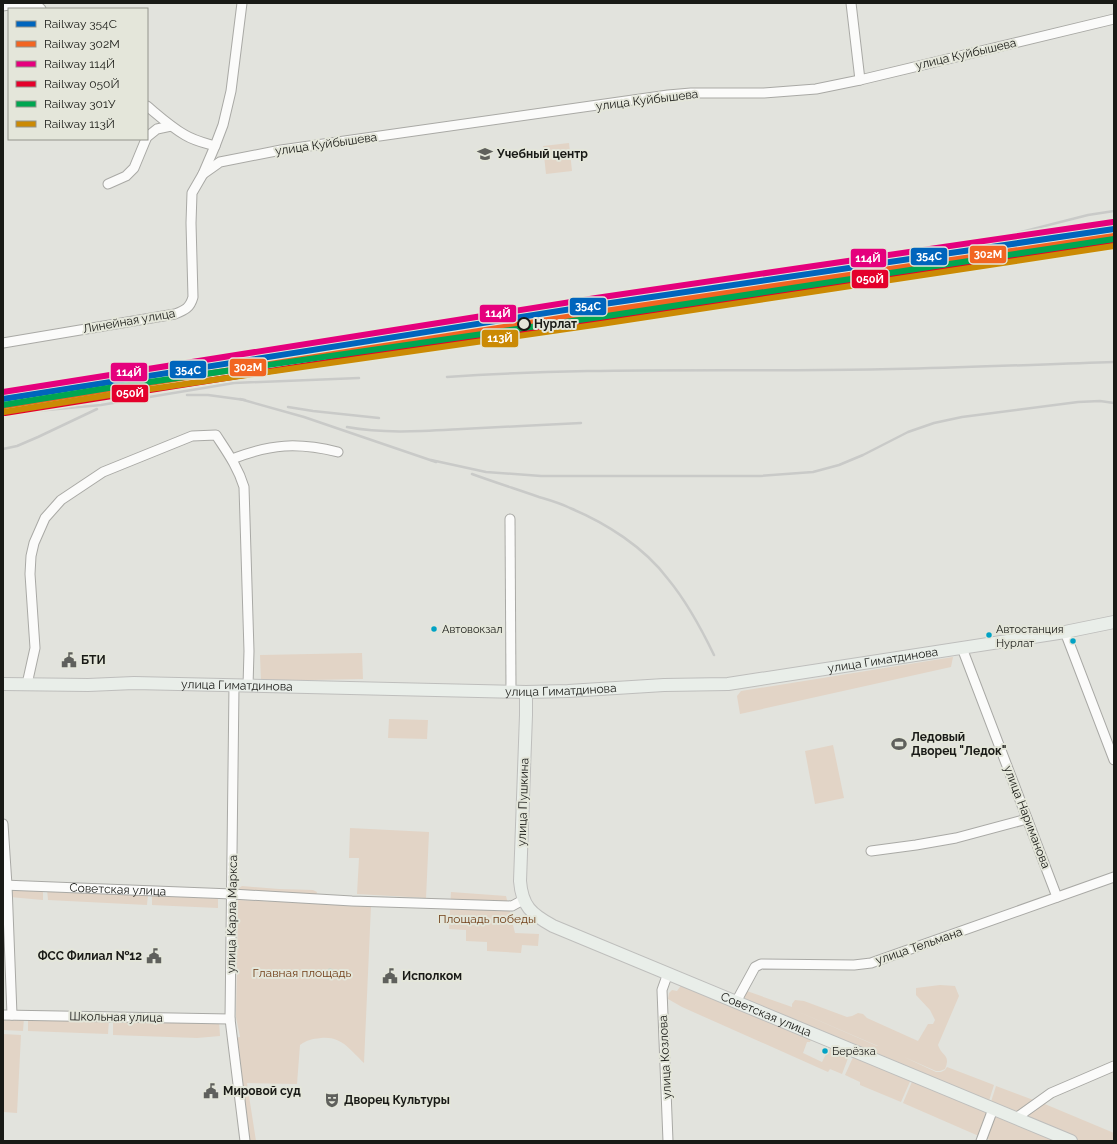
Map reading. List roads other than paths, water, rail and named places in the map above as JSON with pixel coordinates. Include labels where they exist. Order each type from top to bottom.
[{"type":"main road","name":"улица Гиматдинова","points":[[3,684],[134,683],[526,692],[664,685],[728,684],[1065,632],[1114,622]]},
{"type":"main road","name":"улица Пушкина","points":[[526,692],[520,881],[523,900],[530,910]]},
{"type":"main road","name":"Советская улица","points":[[530,910],[553,926],[1071,1141]]},
{"type":"street","points":[[3,6],[30,3],[38,5],[40,8]]},
{"type":"street","points":[[203,174],[223,125],[231,91],[242,3]]},
{"type":"street","points":[[851,3],[860,80]]},
{"type":"street","name":"улица Куйбышева","points":[[203,174],[220,162],[281,150],[668,95],[691,93],[789,92],[816,89],[860,80],[1114,19]]},
{"type":"street","points":[[148,107],[171,126],[185,135],[196,141],[215,146]]},
{"type":"street","points":[[148,136],[157,129],[171,126]]},
{"type":"street","points":[[108,184],[126,176],[134,168],[145,140]]},
{"type":"street","name":"Линейная улица","points":[[3,343],[175,314],[187,310],[193,297],[191,223],[192,193],[203,174]]},
{"type":"street","points":[[27,684],[35,648],[30,574],[31,556],[39,529],[53,509],[61,500],[103,472],[192,436],[216,435],[232,459],[240,474],[244,487],[249,651],[248,686]]},
{"type":"street","points":[[232,459],[252,451],[274,446],[295,445],[317,447],[338,452]]},
{"type":"street","points":[[510,519],[511,691]]},
{"type":"street","points":[[1065,632],[1114,760]]},
{"type":"street","name":"улица Нариманова","points":[[962,648],[1057,897]]},
{"type":"street","name":"улица Карла Маркса","points":[[234,686],[230,1019],[245,1141]]},
{"type":"street","points":[[871,851],[956,838],[1027,819]]},
{"type":"street","points":[[3,824],[7,1015]]},
{"type":"street","name":"улица Тельмана","points":[[736,1002],[756,967],[761,964],[854,965],[872,963],[1114,877]]},
{"type":"street","name":"Советская улица","points":[[5,885],[232,894],[352,901],[512,906],[523,900]]},
{"type":"street","name":"улица Козлова","points":[[668,973],[662,990],[668,1141]]},
{"type":"street","name":"Школьная улица","points":[[7,1015],[230,1019]]},
{"type":"street","points":[[1016,1118],[1051,1093],[1114,1066]]},
{"type":"street","points":[[981,1141],[993,1109]]},
{"type":"water","points":[[330,968],[334,970],[336,974],[334,978],[330,980],[326,978],[324,974],[326,970]]},
{"type":"railway","points":[[985,241],[1088,215],[1114,211]]},
{"type":"railway","points":[[447,377],[541,372],[635,370],[859,370],[1114,362]]},
{"type":"railway","points":[[230,371],[321,364]]},
{"type":"railway","points":[[3,414],[101,405],[234,383],[359,378]]},
{"type":"railway","points":[[48,405],[201,382]]},
{"type":"railway","points":[[187,395],[208,395],[245,400]]},
{"type":"railway","points":[[240,399],[304,417],[436,462]]},
{"type":"railway","points":[[431,460],[486,472],[541,476],[760,476],[813,472],[839,465],[863,455],[908,432],[934,423],[962,417],[1078,402],[1100,401],[1114,403]]},
{"type":"railway","points":[[288,407],[379,418]]},
{"type":"railway","points":[[3,449],[17,446],[97,409]]},
{"type":"railway","points":[[347,427],[376,431],[433,431],[581,423]]},
{"type":"railway","points":[[472,474],[584,514],[624,537],[648,557],[675,588],[693,616],[714,655]]},
{"type":"rail line","name":"114Й","points":[[3,392],[596,298],[1113,222]]},
{"type":"rail line","name":"354С","points":[[3,399],[597,305],[1114,229]]},
{"type":"rail line","name":"302М","points":[[4,406],[598,312],[1114,236]]},
{"type":"rail line","name":"301У","points":[[3,405],[115,387],[600,317],[1114,239]]},
{"type":"rail line","name":"050Й","points":[[5,413],[599,319],[1114,243]]},
{"type":"rail line","name":"113Й","points":[[4,412],[116,394],[601,324],[1114,246]]},
{"type":"place","name":"Учебный центр","points":[[485,154]]},
{"type":"place","name":"Нурлат","points":[[524,324]]},
{"type":"place","name":"Автовокзал","points":[[434,629]]},
{"type":"place","name":"Автостанция Нурлат","points":[[989,635]]},
{"type":"place","name":"БТИ","points":[[69,660]]},
{"type":"place","name":"Ледовый Дворец \"Ледок\"","points":[[899,744]]},
{"type":"place","name":"ФСС Филиал №12","points":[[154,956]]},
{"type":"place","name":"Исполком","points":[[390,976]]},
{"type":"place","name":"Берёзка","points":[[825,1051]]},
{"type":"place","name":"Мировой суд","points":[[211,1091]]},
{"type":"place","name":"Дворец Культуры","points":[[332,1100]]},
{"type":"park label","name":"Площадь победы","points":[[487,919]]},
{"type":"park label","name":"Главная площадь","points":[[302,973]]}]
